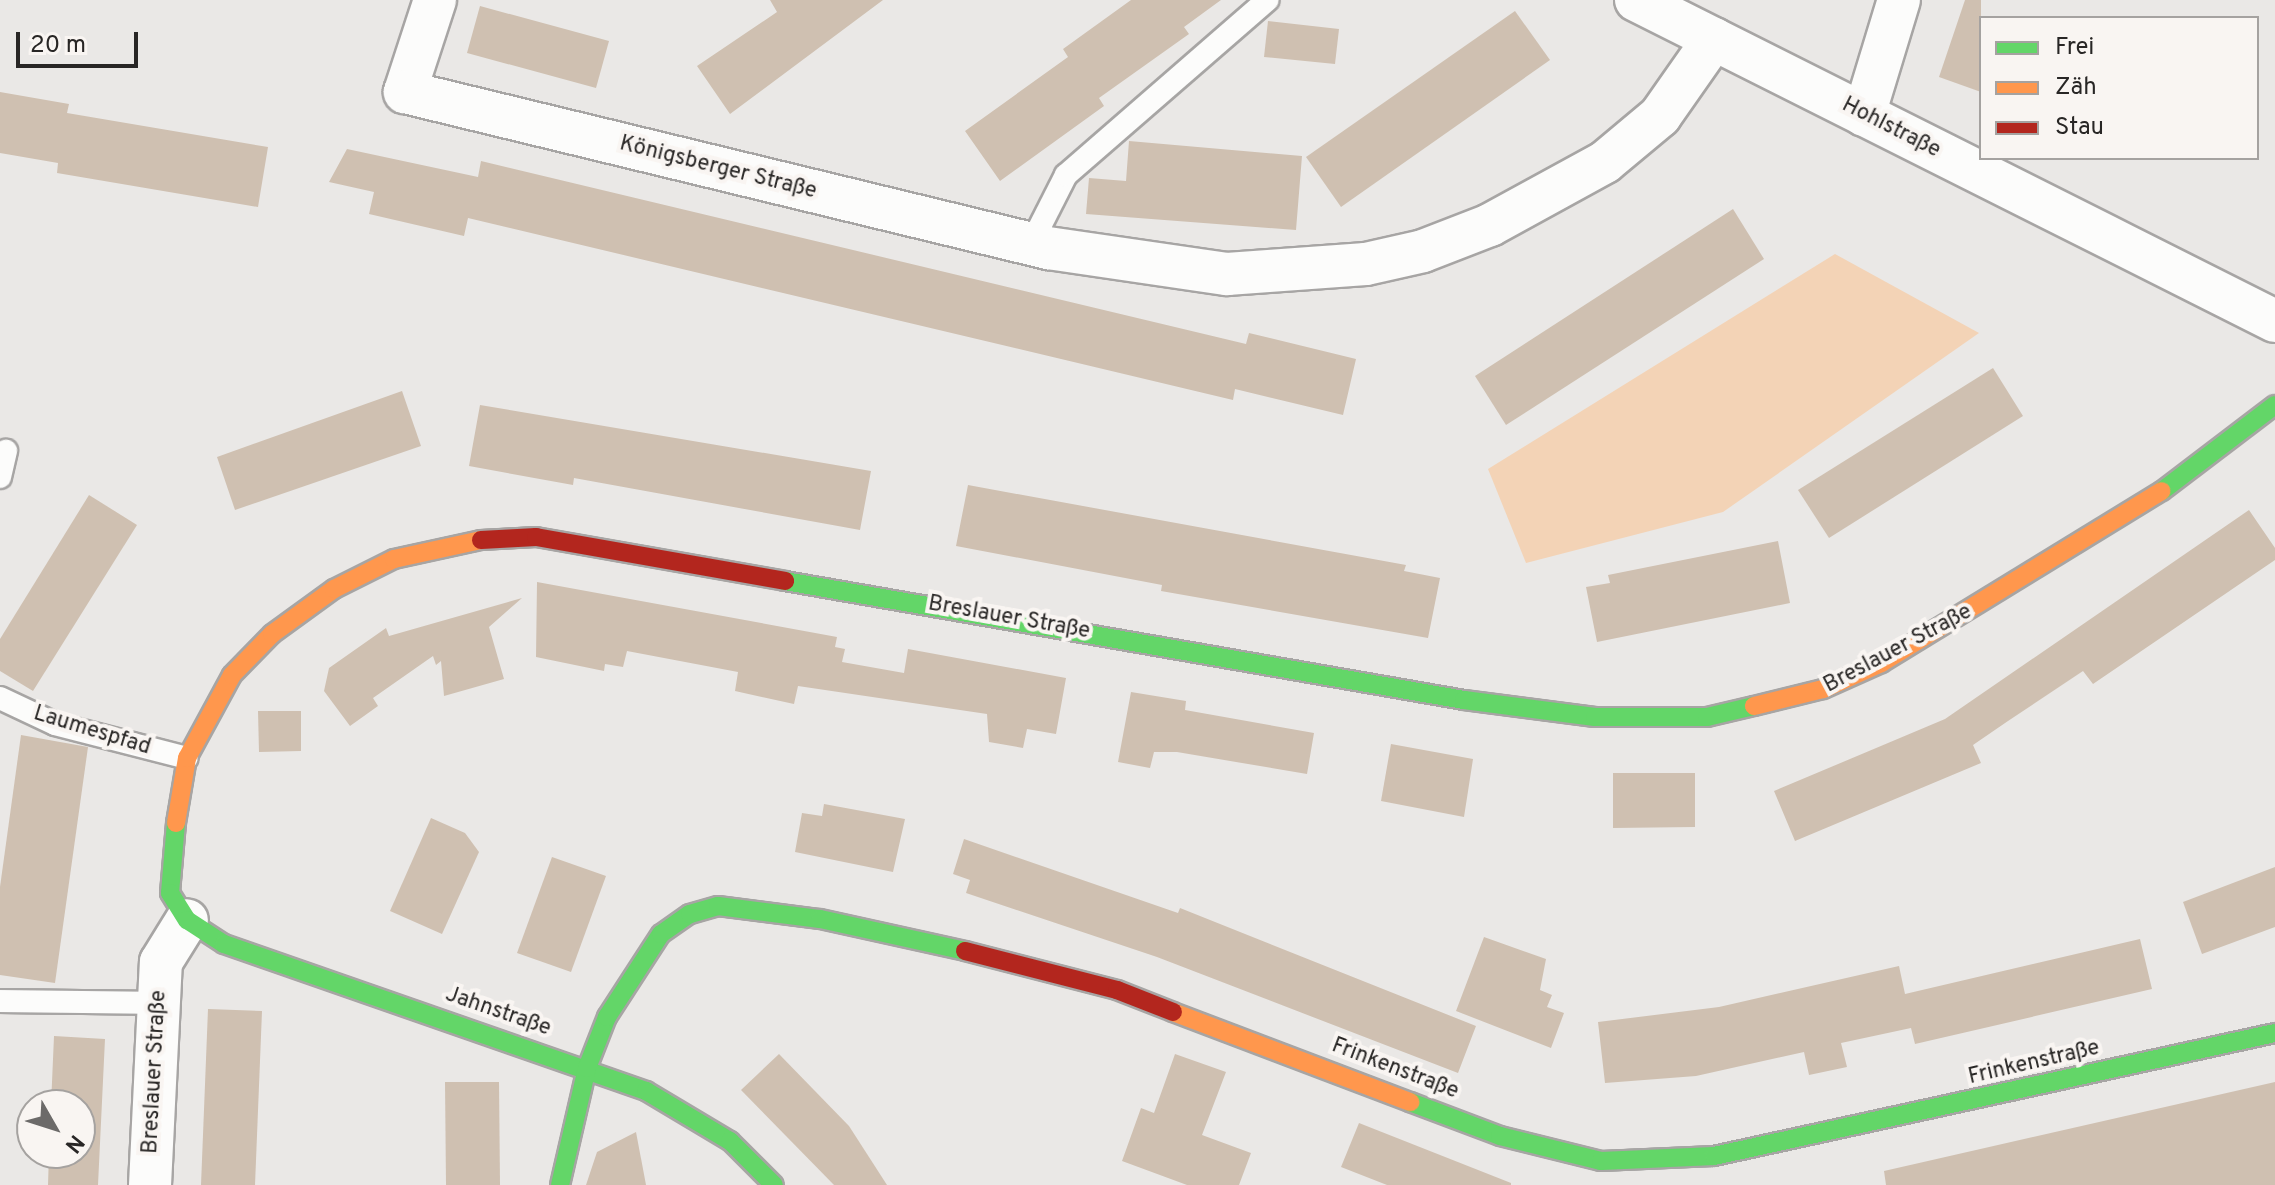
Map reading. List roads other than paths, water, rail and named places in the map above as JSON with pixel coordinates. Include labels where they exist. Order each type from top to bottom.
[{"type":"street","name":"Königsberger Straße","points":[[435,0],[405,92],[1031,244],[1227,274],[1309,271],[1423,251],[1533,204],[1605,162],[1660,116],[1714,39]]},
{"type":"street","name":"Hohlstraße","points":[[1636,0],[2275,321]]},
{"type":"street","points":[[1864,115],[1899,0]]},
{"type":"street","name":"Breslauer Straße","points":[[150,1185],[156,1003],[161,962],[187,920],[170,893],[167,871],[187,758],[232,675],[272,634],[334,589],[394,559],[449,545],[536,537],[1464,700],[1638,718],[1759,709],[1852,676],[1973,610],[2159,493],[2275,405]]},
{"type":"street","name":"Frinkenstraße","points":[[560,1185],[587,1068],[607,1017],[661,934],[690,914],[718,906],[820,919],[1026,964],[1117,990],[1500,1136],[1601,1161],[1714,1156],[1809,1139],[2275,1033]]},
{"type":"street","name":"Jahnstraße","points":[[187,920],[224,944],[587,1068],[690,1114],[730,1141],[774,1185]]},
{"type":"lane","points":[[1031,244],[1066,175],[1267,0]]},
{"type":"lane","points":[[0,477],[6,451]]},
{"type":"lane","name":"Laumespfad","points":[[0,698],[55,724],[187,758]]},
{"type":"lane","points":[[0,1001],[156,1003]]}]
